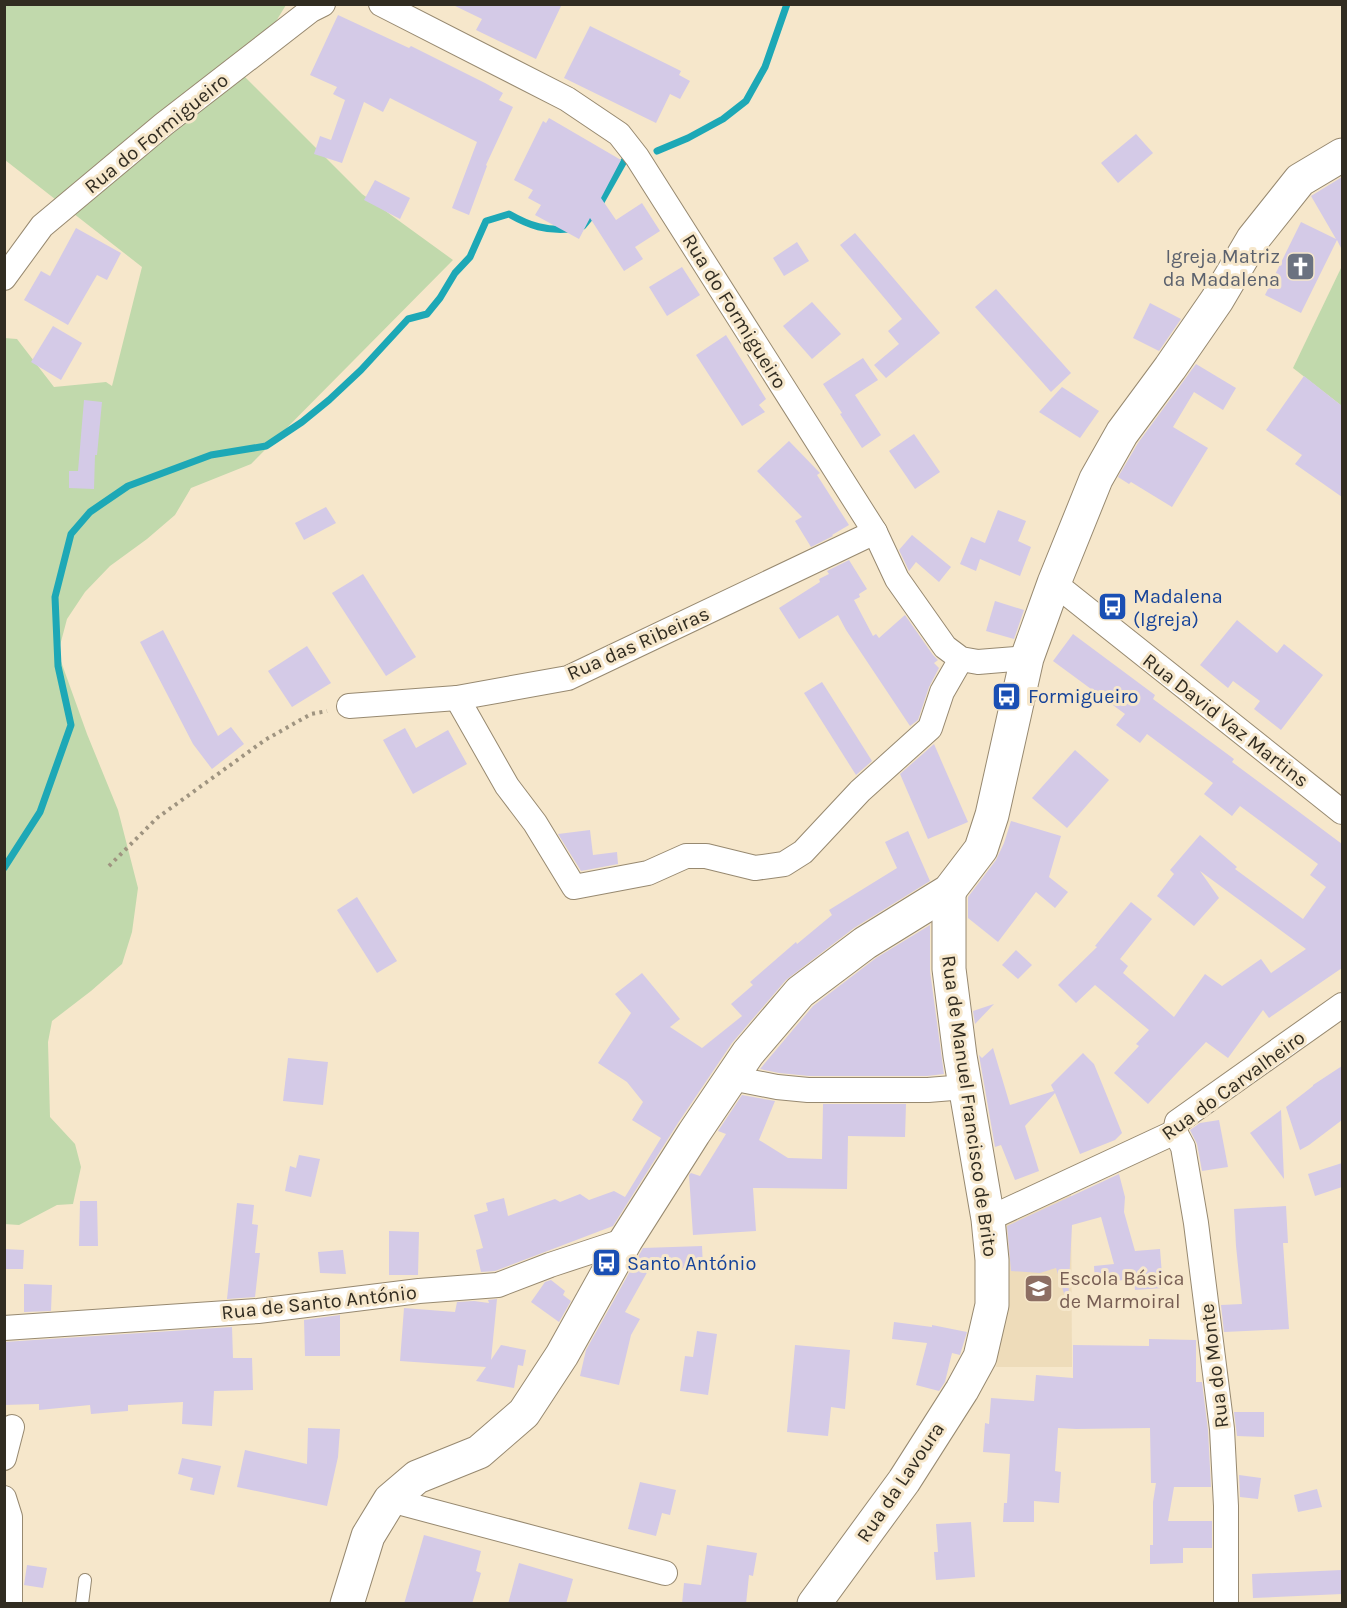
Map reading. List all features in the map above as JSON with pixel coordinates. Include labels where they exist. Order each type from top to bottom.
[{"type":"street","name":"Rua do Formigueiro","points":[[4,278],[42,226],[164,124],[310,10],[323,4]]},
{"type":"street","name":"Rua do Formigueiro","points":[[381,4],[567,99],[619,134],[638,157],[875,532],[897,579],[945,647],[961,659]]},
{"type":"street","points":[[347,1604],[368,1536],[390,1500],[417,1477],[479,1452],[524,1413],[562,1355],[626,1240],[748,1053],[800,992],[865,943],[949,891],[981,849],[992,815],[1027,658],[1096,479],[1122,433],[1216,300],[1253,239],[1300,180],[1342,155]]},
{"type":"street","name":"Rua das Ribeiras","points":[[349,706],[457,698],[568,678],[875,532]]},
{"type":"street","name":"Rua David Vaz Martins","points":[[1054,583],[1342,812]]},
{"type":"street","points":[[457,698],[507,786],[536,823],[574,887],[648,873],[686,856],[706,855],[755,868],[784,864],[803,852],[860,791],[930,728],[942,692],[961,659],[978,662],[1027,658]]},
{"type":"street","name":"Rua de Manuel Francisco de Brito","points":[[949,891],[949,969],[965,1087],[988,1219],[992,1260],[992,1305],[980,1357]]},
{"type":"street","name":"Rua do Carvalheiro","points":[[988,1219],[1175,1132],[1177,1122],[1342,1005]]},
{"type":"street","points":[[731,1078],[777,1087],[808,1090],[928,1090],[965,1087]]},
{"type":"street","name":"Rua do Monte","points":[[1175,1132],[1183,1147],[1197,1223],[1222,1429],[1226,1506],[1226,1604]]},
{"type":"street","name":"Rua de Santo António","points":[[4,1328],[258,1311],[419,1291],[498,1285],[626,1240]]},
{"type":"street","name":"Rua da Lavoura","points":[[814,1604],[904,1481],[962,1390],[980,1357]]},
{"type":"street","points":[[4,1458],[12,1427]]},
{"type":"street","points":[[4,1498],[10,1517],[10,1604]]},
{"type":"street","points":[[390,1500],[665,1573]]},
{"type":"lane","points":[[82,1604],[85,1580]]},
{"type":"path","points":[[109,866],[157,818],[265,740],[311,714],[349,706]]},
{"type":"shaded area","name":"Escola Básica de Marmoiral","points":[[1071,1190],[1072,1367],[996,1367],[1006,1304],[999,1219]]},
{"type":"green space","points":[[5,5],[286,5],[243,75],[362,194],[453,260],[251,464],[191,488],[175,515],[110,566],[85,592],[67,619],[58,653],[87,734],[118,810],[138,888],[132,932],[122,964],[52,1021],[48,1042],[50,1117],[75,1144],[81,1167],[73,1204],[57,1205],[19,1225],[4,1224],[4,338],[17,339],[54,387],[106,382],[112,386],[142,267],[5,160]]},
{"type":"green space","points":[[1342,266],[1342,406],[1293,368]]},
{"type":"building","points":[[451,4],[562,4],[536,59],[476,30],[482,19]]},
{"type":"building","points":[[338,15],[409,48],[411,46],[485,83],[503,93],[499,100],[513,107],[486,165],[469,215],[452,208],[477,142],[390,98],[383,112],[364,102],[342,163],[314,154],[320,136],[331,140],[345,100],[333,94],[337,87],[310,75]]},
{"type":"building","points":[[590,26],[681,71],[679,75],[690,81],[680,99],[670,94],[656,123],[564,78]]},
{"type":"building","points":[[549,118],[621,160],[601,198],[616,220],[642,203],[660,231],[635,247],[643,259],[624,271],[590,218],[579,239],[535,215],[541,205],[528,198],[533,190],[514,180],[543,121],[546,123]]},
{"type":"building","points":[[1136,134],[1153,153],[1118,183],[1101,163]]},
{"type":"building","name":"Igreja Matriz da Madalena","points":[[1342,177],[1342,250],[1337,240],[1301,313],[1265,295],[1301,222],[1336,239],[1311,196]]},
{"type":"building","points":[[375,180],[410,198],[400,219],[364,200]]},
{"type":"building","points":[[76,228],[121,253],[107,280],[97,275],[68,325],[24,300],[41,271],[50,276]]},
{"type":"building","points":[[855,233],[940,333],[886,378],[874,365],[899,344],[888,331],[902,319],[840,245]]},
{"type":"building","points":[[797,242],[809,261],[784,276],[773,258]]},
{"type":"building","points":[[682,267],[700,295],[667,316],[649,287]]},
{"type":"building","points":[[996,289],[1071,373],[1051,392],[975,307]]},
{"type":"building","points":[[812,302],[841,334],[812,359],[783,326]]},
{"type":"building","points":[[1150,303],[1181,319],[1159,351],[1133,338]]},
{"type":"building","points":[[53,326],[82,343],[61,380],[31,362]]},
{"type":"building","points":[[726,335],[766,399],[759,405],[765,412],[742,426],[696,355]]},
{"type":"building","points":[[863,358],[878,380],[855,395],[881,435],[862,448],[823,384]]},
{"type":"building","points":[[1196,364],[1236,388],[1223,410],[1194,392],[1173,427],[1208,448],[1172,507],[1131,482],[1129,484],[1118,477],[1138,443]]},
{"type":"building","points":[[1304,376],[1342,406],[1342,497],[1295,464],[1302,455],[1266,430]]},
{"type":"building","points":[[1062,387],[1099,411],[1080,438],[1039,412]]},
{"type":"building","points":[[84,400],[102,402],[97,455],[95,455],[94,489],[69,488],[69,471],[78,471]]},
{"type":"building","points":[[914,434],[940,472],[915,489],[889,451]]},
{"type":"building","points":[[789,441],[820,473],[817,475],[849,525],[811,547],[795,521],[802,517],[757,471]]},
{"type":"building","points":[[326,507],[336,523],[304,540],[295,523]]},
{"type":"building","points":[[998,510],[1026,521],[1018,541],[1031,547],[1020,576],[980,559],[976,571],[960,564],[971,537],[985,543]]},
{"type":"building","points":[[912,535],[951,567],[939,582],[916,562],[909,571],[899,550]]},
{"type":"building","points":[[849,560],[867,589],[854,600],[873,636],[876,634],[879,638],[905,615],[938,660],[934,663],[939,668],[929,687],[918,720],[910,726],[838,615],[799,639],[779,608],[820,582],[819,579],[829,574],[827,571]]},
{"type":"building","points":[[363,574],[416,657],[386,676],[332,593]]},
{"type":"building","points":[[995,601],[1024,610],[1014,639],[986,631]]},
{"type":"building","points":[[1237,620],[1277,653],[1284,644],[1323,675],[1281,730],[1254,709],[1260,701],[1233,681],[1228,688],[1200,665]]},
{"type":"building","points":[[163,630],[218,736],[231,727],[244,744],[212,769],[193,744],[140,642]]},
{"type":"building","points":[[1073,634],[1155,695],[1153,699],[1234,759],[1232,762],[1342,844],[1342,968],[1269,1018],[1263,1010],[1228,1058],[1206,1042],[1148,1104],[1114,1073],[1139,1046],[1136,1044],[1149,1030],[1095,985],[1076,1003],[1058,985],[1097,947],[1095,946],[1131,902],[1152,919],[1120,959],[1128,966],[1123,973],[1174,1017],[1205,974],[1222,986],[1261,959],[1271,973],[1306,949],[1200,871],[1219,898],[1194,926],[1157,896],[1174,874],[1170,870],[1200,835],[1237,867],[1235,869],[1303,919],[1326,887],[1310,875],[1318,864],[1240,806],[1232,816],[1204,794],[1213,783],[1147,734],[1140,743],[1116,725],[1125,714],[1053,661]]},
{"type":"building","points":[[307,646],[331,683],[292,707],[268,671]]},
{"type":"building","points":[[822,682],[872,761],[856,775],[804,693]]},
{"type":"building","points":[[405,728],[416,748],[448,730],[467,764],[413,794],[383,740]]},
{"type":"building","points":[[934,744],[968,822],[928,839],[900,774]]},
{"type":"building","points":[[1075,750],[1109,780],[1067,828],[1032,798]]},
{"type":"building","points":[[1011,821],[1061,836],[1049,877],[1068,892],[1055,908],[1036,892],[998,942],[968,918],[968,897],[996,860]]},
{"type":"building","points":[[590,830],[593,855],[617,852],[618,864],[581,871],[558,834]]},
{"type":"building","points":[[908,831],[930,881],[854,928],[786,980],[732,1043],[613,1226],[495,1271],[481,1272],[476,1250],[483,1248],[474,1215],[488,1211],[486,1203],[504,1198],[508,1216],[555,1199],[560,1202],[580,1194],[589,1200],[614,1191],[625,1197],[661,1138],[632,1120],[643,1102],[627,1082],[598,1063],[631,1013],[615,994],[642,973],[680,1019],[670,1027],[702,1048],[742,1016],[731,1004],[753,985],[750,982],[796,942],[797,944],[832,915],[829,910],[897,868],[885,842]]},
{"type":"building","points":[[357,897],[397,961],[377,973],[337,910]]},
{"type":"building","points":[[930,925],[930,971],[944,1074],[809,1076],[760,1069],[813,1006],[876,958]]},
{"type":"building","points":[[1016,950],[1032,965],[1018,979],[1002,965]]},
{"type":"building","points":[[994,1004],[975,1024],[973,1011]]},
{"type":"building","points":[[993,1048],[1010,1105],[1054,1091],[1051,1085],[1083,1053],[1094,1064],[1122,1133],[1115,1140],[1080,1154],[1055,1093],[1025,1126],[1039,1171],[1015,1180],[1001,1145],[995,1147],[979,1055],[982,1058]]},
{"type":"building","points":[[288,1058],[328,1062],[323,1105],[283,1101]]},
{"type":"building","points":[[1342,1066],[1342,1120],[1300,1150],[1286,1107],[1313,1085]]},
{"type":"building","points":[[742,1095],[775,1101],[759,1140],[788,1158],[822,1159],[823,1104],[906,1104],[905,1137],[848,1136],[847,1189],[753,1188],[756,1231],[693,1235],[689,1175],[691,1173],[700,1176],[726,1134],[718,1131]]},
{"type":"building","points":[[1281,1110],[1284,1179],[1250,1133]]},
{"type":"building","points":[[1219,1120],[1228,1167],[1202,1171],[1197,1144],[1190,1130],[1200,1123]]},
{"type":"building","points":[[299,1155],[320,1159],[311,1197],[285,1191],[290,1166],[296,1168]]},
{"type":"building","points":[[1342,1163],[1342,1187],[1315,1196],[1308,1174]]},
{"type":"building","points":[[1119,1174],[1125,1197],[1124,1212],[1135,1251],[1160,1249],[1163,1288],[1135,1290],[1134,1279],[1095,1283],[1094,1266],[1114,1264],[1101,1217],[1072,1225],[1068,1303],[1056,1268],[1040,1273],[1011,1271],[1007,1226]]},
{"type":"building","points":[[80,1201],[97,1201],[98,1246],[79,1246]]},
{"type":"building","points":[[237,1203],[254,1205],[252,1224],[258,1225],[255,1253],[260,1253],[255,1297],[227,1299]]},
{"type":"building","points":[[1286,1206],[1288,1243],[1283,1243],[1289,1329],[1224,1332],[1221,1305],[1242,1304],[1234,1209]]},
{"type":"building","points":[[389,1231],[419,1232],[418,1275],[389,1275]]},
{"type":"building","points":[[702,1246],[703,1268],[649,1269],[625,1312],[640,1319],[631,1335],[619,1385],[580,1376],[586,1350],[643,1248]]},
{"type":"building","points":[[4,1249],[24,1250],[23,1269],[4,1269]]},
{"type":"building","points":[[343,1250],[346,1274],[320,1273],[318,1252]]},
{"type":"building","points":[[551,1280],[565,1291],[563,1295],[571,1301],[559,1322],[531,1302],[545,1282]]},
{"type":"building","points":[[24,1284],[52,1285],[51,1311],[24,1312]]},
{"type":"building","points":[[497,1299],[491,1360],[501,1345],[526,1350],[523,1366],[518,1365],[514,1388],[476,1381],[486,1367],[400,1361],[404,1308],[455,1312],[457,1302],[489,1303],[488,1300]]},
{"type":"building","points":[[340,1315],[340,1356],[305,1356],[304,1320]]},
{"type":"building","points":[[894,1322],[932,1327],[932,1325],[967,1332],[960,1355],[952,1353],[945,1382],[939,1391],[916,1385],[927,1343],[892,1339]]},
{"type":"building","points":[[232,1327],[233,1358],[252,1358],[253,1390],[214,1391],[212,1426],[182,1424],[183,1402],[128,1405],[128,1411],[91,1414],[90,1405],[39,1410],[39,1404],[4,1405],[4,1342]]},
{"type":"building","points":[[697,1331],[717,1334],[708,1395],[680,1391],[685,1356],[693,1357]]},
{"type":"building","points":[[1149,1339],[1196,1340],[1196,1382],[1202,1382],[1208,1430],[1211,1487],[1174,1487],[1168,1521],[1212,1521],[1212,1548],[1183,1548],[1183,1563],[1150,1564],[1156,1483],[1151,1483],[1150,1428],[1058,1428],[1055,1471],[1061,1472],[1059,1503],[1034,1501],[1034,1522],[1003,1522],[1004,1503],[1007,1503],[1010,1454],[983,1452],[985,1423],[989,1424],[991,1398],[1034,1401],[1036,1375],[1073,1378],[1073,1345],[1149,1346]]},
{"type":"building","points":[[795,1345],[850,1350],[845,1409],[831,1407],[828,1436],[787,1432]]},
{"type":"building","points":[[1234,1412],[1264,1412],[1264,1437],[1237,1436]]},
{"type":"building","points":[[308,1428],[340,1429],[338,1457],[327,1506],[237,1487],[245,1450],[307,1464]]},
{"type":"building","points":[[182,1458],[221,1466],[214,1495],[190,1490],[193,1478],[178,1474]]},
{"type":"building","points":[[1239,1475],[1261,1478],[1258,1499],[1240,1497]]},
{"type":"building","points":[[640,1482],[676,1490],[670,1515],[662,1513],[656,1536],[628,1529]]},
{"type":"building","points":[[1317,1489],[1322,1507],[1298,1512],[1294,1495]]},
{"type":"building","points":[[971,1522],[975,1577],[936,1580],[934,1552],[938,1552],[936,1524]]},
{"type":"building","points":[[424,1535],[481,1551],[476,1571],[481,1573],[472,1604],[404,1604]]},
{"type":"building","points":[[707,1545],[757,1553],[753,1576],[749,1575],[746,1604],[682,1604],[684,1583],[701,1585]]},
{"type":"building","points":[[519,1563],[573,1579],[566,1604],[508,1604]]},
{"type":"building","points":[[27,1565],[47,1568],[43,1588],[24,1585]]},
{"type":"building","points":[[1342,1570],[1342,1594],[1253,1598],[1252,1574]]},
{"type":"waterway","points":[[657,151],[688,138],[723,119],[746,101],[765,67],[787,4]]},
{"type":"waterway","points":[[583,226],[597,209],[624,161]]},
{"type":"waterway","points":[[4,868],[40,812],[71,725],[58,666],[55,597],[71,534],[90,512],[128,486],[211,455],[266,446],[302,422],[361,370],[408,319],[427,314],[455,273],[470,257],[486,221],[509,214],[538,227],[570,229]]},
{"type":"place","name":"Igreja Matriz da Madalena","points":[[1301,267]]},
{"type":"place","name":"Madalena (Igreja)","points":[[1112,607]]},
{"type":"place","name":"Formigueiro","points":[[1007,696]]},
{"type":"place","name":"Santo António","points":[[606,1263]]},
{"type":"place","name":"Escola Básica de Marmoiral","points":[[1038,1289]]}]
